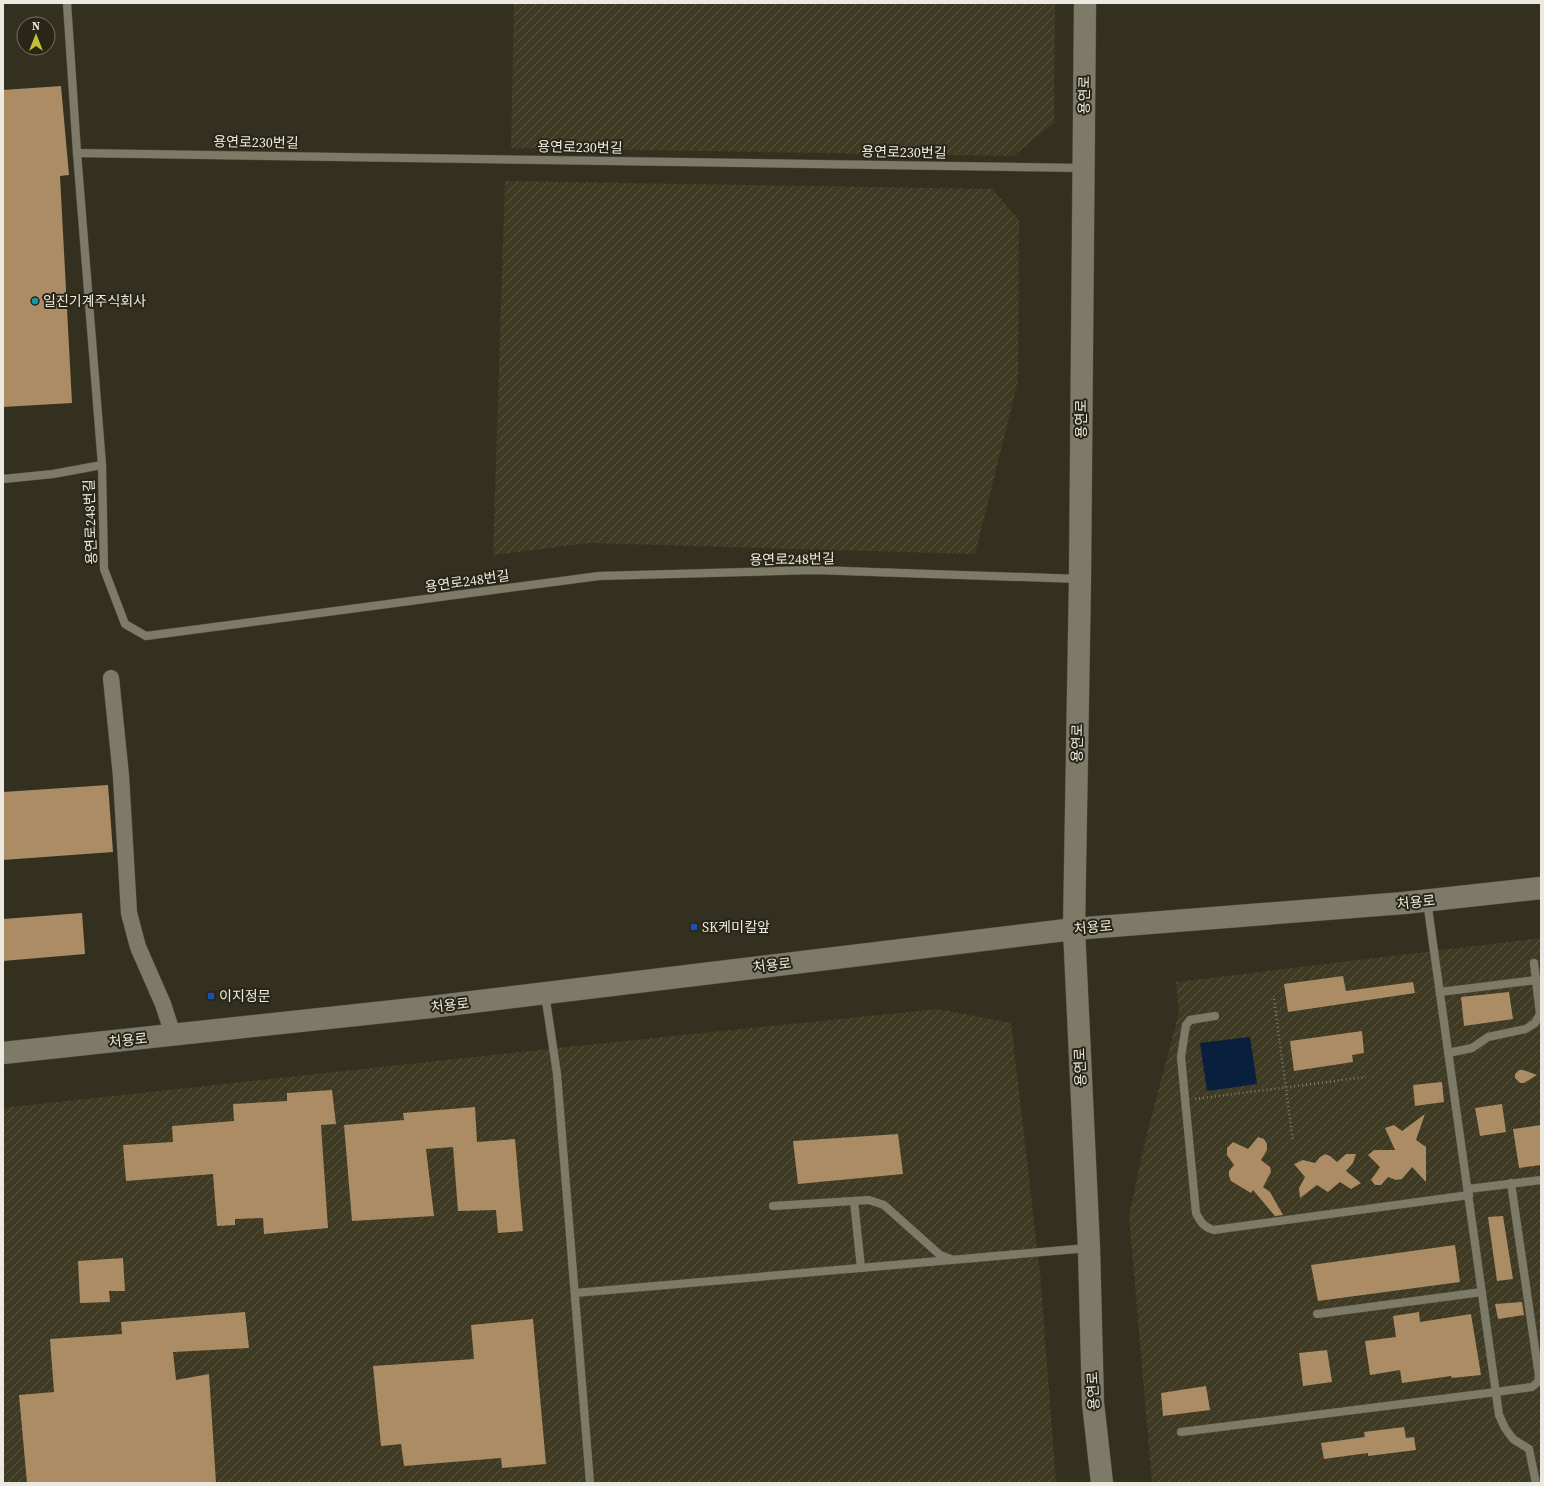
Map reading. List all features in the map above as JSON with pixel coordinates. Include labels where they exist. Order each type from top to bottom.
[{"type":"street","name":"용연로","points":[[1085,3],[1082,168],[1080,579],[1074,928],[1089,1248],[1093,1403],[1102,1483]]},
{"type":"street","points":[[111,678],[121,776],[129,913],[138,947],[163,1004],[174,1035]]},
{"type":"street","name":"처용로","points":[[3,1053],[545,993],[1074,928],[1427,901],[1541,888]]},
{"type":"lane","points":[[67,3],[77,153],[102,465]]},
{"type":"lane","name":"용연로230번길","points":[[77,153],[1082,168]]},
{"type":"lane","name":"용연로248번길","points":[[3,479],[53,474],[102,465],[104,569],[125,624],[146,636],[599,576],[814,570],[1080,579]]},
{"type":"lane","points":[[1427,901],[1499,1415],[1505,1428],[1513,1439],[1529,1449],[1536,1483]]},
{"type":"lane","points":[[1448,1052],[1472,1048],[1488,1037],[1526,1029],[1535,1023],[1540,1014],[1534,962]]},
{"type":"lane","points":[[1440,992],[1536,980]]},
{"type":"lane","points":[[545,993],[557,1074],[590,1483]]},
{"type":"lane","points":[[1215,1016],[1190,1020],[1186,1025],[1180,1057],[1196,1213],[1200,1222],[1206,1228],[1214,1230],[1468,1192],[1511,1183],[1541,1180]]},
{"type":"lane","points":[[1181,1432],[1532,1387],[1538,1382],[1539,1376],[1511,1183]]},
{"type":"lane","points":[[773,1206],[869,1200],[884,1205],[940,1255],[954,1260]]},
{"type":"lane","points":[[854,1201],[861,1268]]},
{"type":"lane","points":[[575,1293],[1089,1248]]},
{"type":"lane","points":[[1317,1314],[1482,1292]]},
{"type":"path","points":[[1274,999],[1293,1142]]},
{"type":"path","points":[[1184,1101],[1366,1077]]},
{"type":"shaded area","points":[[514,3],[1055,3],[1054,123],[1013,156],[511,148]]},
{"type":"shaded area","points":[[505,181],[992,189],[1019,220],[1018,381],[975,554],[590,543],[493,555]]},
{"type":"shaded area","points":[[1541,938],[1541,1483],[1152,1483],[1129,1215],[1147,1133],[1179,1013],[1176,982]]},
{"type":"shaded area","points":[[938,1009],[1011,1023],[1040,1273],[1056,1483],[3,1483],[3,1108],[557,1048]]},
{"type":"water","points":[[1250,1037],[1257,1084],[1207,1091],[1200,1043]]},
{"type":"building","name":"일진기계주식회사","points":[[61,86],[69,175],[60,176],[72,403],[3,407],[3,90]]},
{"type":"building","points":[[108,785],[113,852],[3,860],[3,792]]},
{"type":"building","points":[[82,913],[85,954],[3,961],[3,919]]},
{"type":"building","points":[[1343,976],[1346,991],[1413,982],[1415,993],[1288,1012],[1284,984]]},
{"type":"building","points":[[1509,992],[1513,1019],[1464,1026],[1461,997]]},
{"type":"building","points":[[1362,1031],[1364,1053],[1352,1055],[1353,1062],[1294,1071],[1290,1041]]},
{"type":"building","points":[[1519,1070],[1537,1075],[1524,1083],[1520,1083],[1515,1078],[1515,1074]]},
{"type":"building","points":[[1442,1082],[1444,1102],[1415,1106],[1413,1085]]},
{"type":"building","points":[[332,1090],[336,1124],[321,1125],[328,1228],[264,1234],[263,1218],[235,1219],[235,1225],[217,1226],[213,1174],[126,1181],[123,1145],[173,1142],[172,1126],[234,1121],[233,1104],[287,1101],[287,1093]]},
{"type":"building","points":[[1502,1104],[1506,1132],[1480,1136],[1475,1108]]},
{"type":"building","points":[[475,1107],[477,1142],[515,1139],[523,1231],[498,1233],[496,1210],[458,1211],[453,1147],[426,1149],[434,1216],[352,1221],[344,1125],[404,1120],[403,1113]]},
{"type":"building","points":[[1425,1114],[1416,1140],[1426,1147],[1426,1182],[1412,1167],[1402,1179],[1396,1180],[1388,1177],[1381,1185],[1375,1185],[1371,1180],[1380,1167],[1368,1155],[1374,1150],[1395,1150],[1385,1128],[1394,1125],[1402,1131]]},
{"type":"building","points":[[1541,1125],[1541,1165],[1519,1168],[1513,1129]]},
{"type":"building","points":[[898,1134],[903,1174],[798,1184],[793,1141]]},
{"type":"building","points":[[1258,1137],[1264,1139],[1267,1144],[1267,1150],[1261,1160],[1270,1167],[1271,1172],[1263,1187],[1270,1192],[1283,1215],[1275,1216],[1253,1190],[1251,1193],[1231,1181],[1229,1176],[1229,1171],[1234,1165],[1227,1155],[1227,1148],[1233,1142],[1248,1149]]},
{"type":"building","points":[[1325,1154],[1337,1162],[1346,1154],[1356,1154],[1353,1163],[1346,1171],[1361,1183],[1351,1189],[1340,1182],[1328,1192],[1317,1185],[1300,1198],[1299,1188],[1305,1177],[1294,1164],[1303,1160],[1315,1163]]},
{"type":"building","points":[[1503,1216],[1513,1279],[1497,1281],[1488,1217]]},
{"type":"building","points":[[1455,1245],[1460,1282],[1318,1301],[1311,1265]]},
{"type":"building","points":[[123,1258],[125,1291],[109,1291],[110,1302],[80,1303],[78,1261]]},
{"type":"building","points":[[1522,1302],[1524,1315],[1498,1319],[1495,1304]]},
{"type":"building","points":[[245,1312],[249,1348],[173,1352],[176,1380],[209,1374],[216,1483],[27,1483],[19,1395],[54,1392],[50,1339],[122,1334],[121,1322]]},
{"type":"building","points":[[1419,1312],[1420,1322],[1471,1314],[1481,1375],[1452,1378],[1451,1376],[1402,1383],[1400,1370],[1370,1375],[1365,1341],[1396,1337],[1393,1316]]},
{"type":"building","points":[[533,1319],[546,1464],[502,1468],[501,1458],[404,1466],[401,1444],[381,1446],[373,1366],[474,1359],[471,1325]]},
{"type":"building","points":[[1327,1350],[1332,1382],[1303,1386],[1299,1353]]},
{"type":"building","points":[[1206,1386],[1210,1410],[1163,1416],[1161,1393]]},
{"type":"building","points":[[1404,1427],[1406,1438],[1414,1437],[1416,1450],[1368,1456],[1368,1453],[1324,1459],[1321,1443],[1365,1437],[1364,1432]]},
{"type":"place","name":"일진기계주식회사","points":[[35,301]]},
{"type":"place","name":"SK케미칼앞","points":[[694,927]]},
{"type":"place","name":"이지정문","points":[[211,996]]}]
